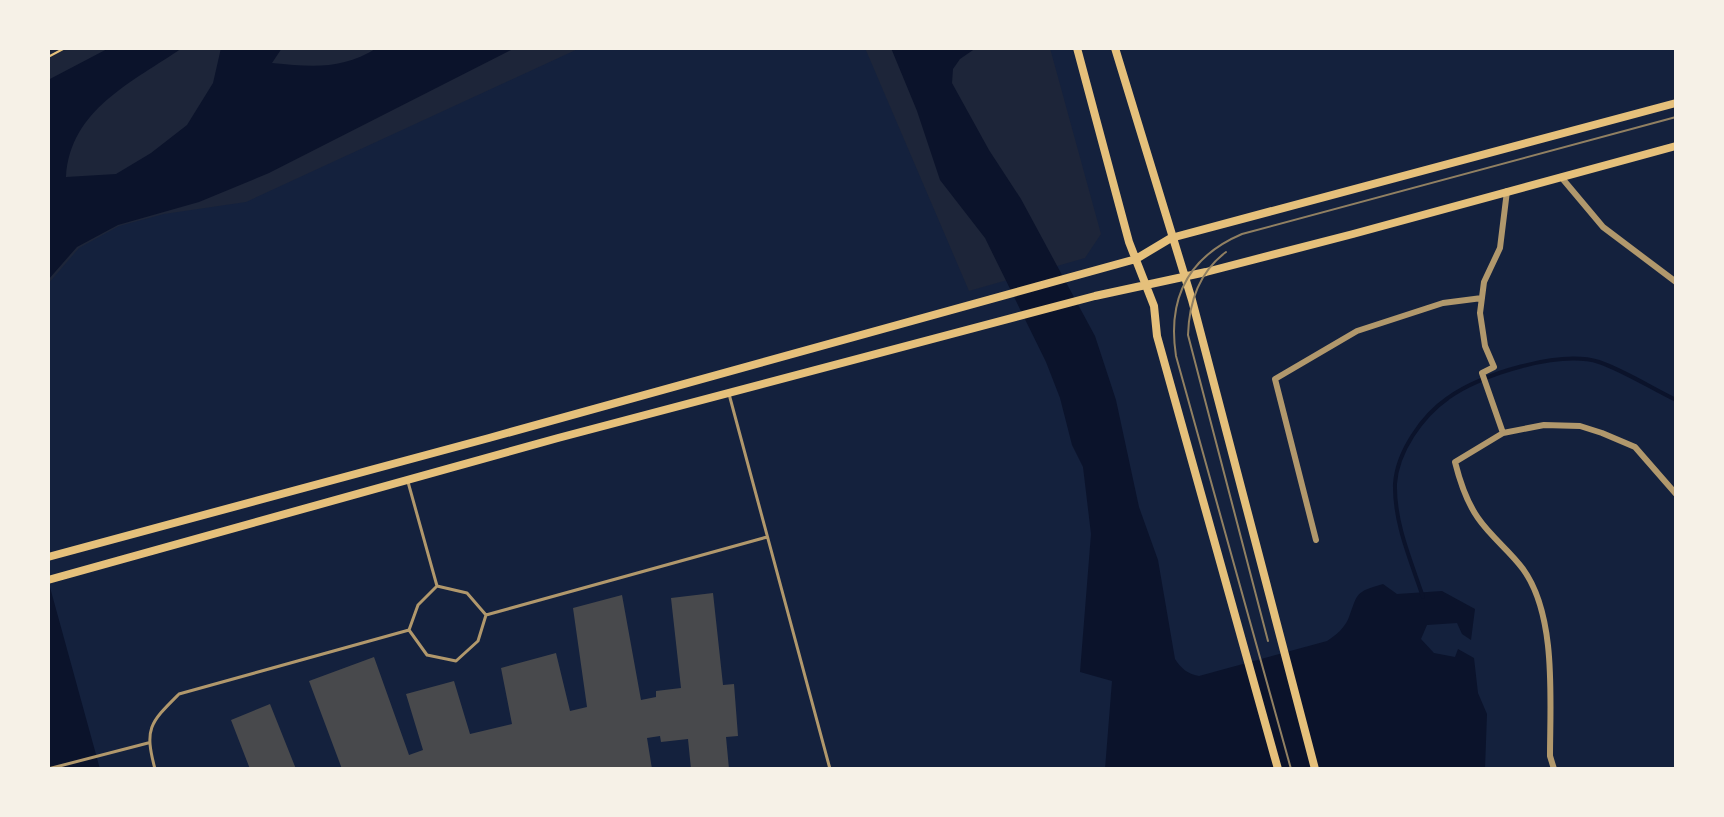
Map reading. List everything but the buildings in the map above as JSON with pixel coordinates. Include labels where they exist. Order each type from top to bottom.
[{"type":"main road","points":[[1077,48],[1136,259],[1154,306],[1157,336],[1278,769]]},
{"type":"main road","points":[[1115,48],[1195,309],[1315,769]]},
{"type":"main road","points":[[48,557],[474,443],[1136,259],[1171,238],[1676,103]]},
{"type":"main road","points":[[50,580],[728,393],[1078,301],[1184,277],[1676,146]]},
{"type":"street","points":[[1561,177],[1603,227],[1676,282]]},
{"type":"street","points":[[1503,433],[1482,373],[1494,367],[1485,346],[1480,313],[1484,282],[1500,248],[1507,191]]},
{"type":"street","points":[[1316,540],[1275,379],[1357,331],[1443,303],[1482,298]]},
{"type":"street","points":[[1554,769],[1550,756],[1549,672],[1542,610],[1525,571],[1479,519],[1462,489],[1455,462],[1503,433],[1544,425],[1580,426],[1635,447],[1676,494]]},
{"type":"lane","points":[[728,393],[830,769]]},
{"type":"lane","points":[[408,480],[437,586]]},
{"type":"lane","points":[[486,615],[767,537]]},
{"type":"lane","points":[[437,586],[467,593],[486,615]]},
{"type":"lane","points":[[409,630],[418,605],[437,586]]},
{"type":"lane","points":[[409,630],[427,655],[456,661],[478,641],[486,615]]},
{"type":"lane","points":[[155,769],[148,743],[155,718],[179,694],[409,630]]},
{"type":"lane","points":[[48,769],[148,743]]},
{"type":"path","points":[[48,57],[65,48]]},
{"type":"shaded area","points":[[48,48],[580,48],[246,202],[164,214],[119,226],[79,248],[48,284]]},
{"type":"shaded area","points":[[109,48],[182,48],[125,86],[92,115],[70,153],[66,177],[116,174],[151,153],[187,125],[213,83],[221,48],[282,48],[272,63],[314,66],[351,60],[377,48],[515,48],[269,173],[199,202],[118,225],[77,247],[48,280],[48,80]]},
{"type":"shaded area","points":[[865,48],[1050,48],[1101,234],[1085,258],[969,291]]},
{"type":"shaded area","points":[[891,48],[976,48],[960,59],[953,69],[952,83],[989,150],[1021,199],[1095,336],[1116,400],[1139,507],[1158,560],[1175,659],[1188,672],[1199,676],[1327,641],[1345,625],[1356,598],[1367,589],[1383,584],[1397,594],[1442,591],[1475,609],[1471,640],[1462,634],[1457,623],[1427,625],[1421,639],[1434,653],[1455,657],[1458,649],[1474,658],[1478,693],[1487,714],[1485,769],[1105,769],[1112,681],[1080,672],[1091,534],[1083,467],[1072,445],[1060,398],[1046,362],[985,238],[940,180],[917,111]]},
{"type":"shaded area","points":[[48,580],[100,769],[48,769]]},
{"type":"waterway","points":[[1423,597],[1400,527],[1395,484],[1400,460],[1412,436],[1448,398],[1480,381],[1521,366],[1583,359],[1609,366],[1676,400]]},
{"type":"tram line","points":[[1291,769],[1176,356],[1175,316],[1185,282],[1208,255],[1242,234],[1676,117]]},
{"type":"tram line","points":[[1226,252],[1209,269],[1197,289],[1188,335],[1268,641]]}]
